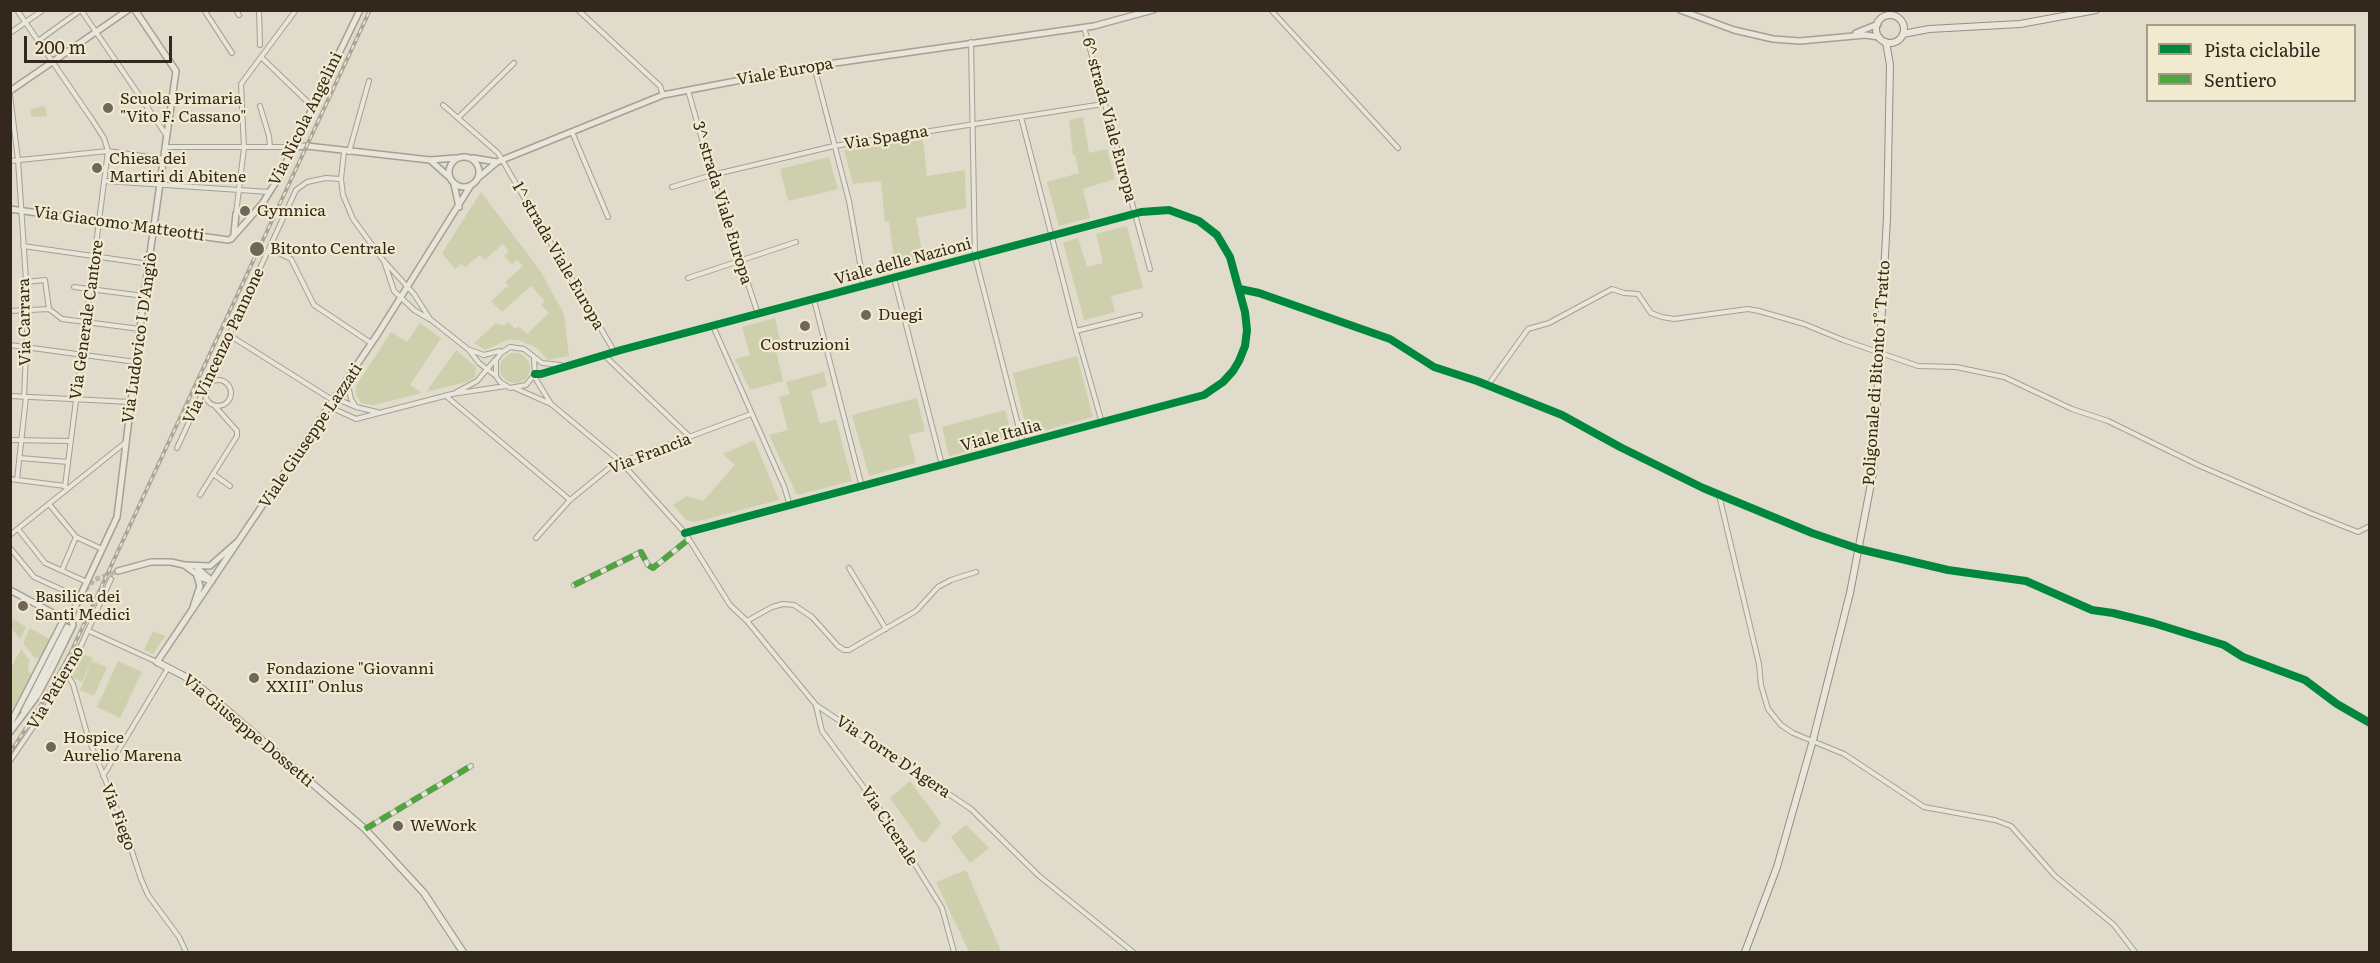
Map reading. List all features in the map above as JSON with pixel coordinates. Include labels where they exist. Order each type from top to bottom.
[{"type":"main road","points":[[1890,65],[1895,42],[1903,34],[1929,29],[2020,24],[2096,10]]},
{"type":"main road","points":[[1895,42],[1886,42],[1879,37],[1878,24],[1885,14],[1895,14],[1903,23],[1929,29]]},
{"type":"main road","points":[[1903,23],[1903,34]]},
{"type":"main road","points":[[1886,42],[1890,65]]},
{"type":"main road","name":"Poligonale di Bitonto 1° Tratto","points":[[1744,952],[1777,867],[1813,740],[1850,594],[1873,473],[1887,218],[1890,65]]},
{"type":"main road","name":"Via Giuseppe Dossetti","points":[[158,662],[205,691],[365,830],[420,888],[463,952]]},
{"type":"street","points":[[17,10],[104,138],[108,151]]},
{"type":"street","points":[[10,33],[43,10]]},
{"type":"street","points":[[10,93],[128,10]]},
{"type":"street","name":"Via Ludovico I D'Angiò","points":[[10,536],[66,487],[126,442],[176,71],[135,10]]},
{"type":"street","points":[[204,10],[232,53]]},
{"type":"street","points":[[259,10],[260,45]]},
{"type":"street","points":[[231,238],[244,147],[241,84],[296,10]]},
{"type":"street","name":"Via Nicola Angelini","points":[[231,238],[270,192],[314,108],[360,10]]},
{"type":"street","points":[[578,10],[660,86],[663,95]]},
{"type":"street","name":"Viale Europa","points":[[478,178],[500,161],[663,95],[814,66],[1111,22],[1153,10]]},
{"type":"street","points":[[1271,10],[1398,148]]},
{"type":"street","points":[[1680,10],[1734,30],[1773,39],[1800,41],[1846,36],[1879,37]]},
{"type":"street","points":[[38,40],[81,11],[168,137]]},
{"type":"street","points":[[1846,36],[1878,24]]},
{"type":"street","name":"6^ strada Viale Europa","points":[[1083,26],[1150,269]]},
{"type":"street","points":[[971,42],[975,256],[1023,444]]},
{"type":"street","points":[[261,57],[314,108]]},
{"type":"street","points":[[458,118],[514,63]]},
{"type":"street","points":[[814,66],[849,201],[864,286]]},
{"type":"street","points":[[369,81],[346,152],[341,179],[343,195],[353,219],[383,260],[408,287],[430,319]]},
{"type":"street","name":"3^ strada Viale Europa","points":[[688,90],[712,176],[758,314]]},
{"type":"street","name":"Via Carrara","points":[[10,93],[18,160],[28,310],[25,397],[17,480]]},
{"type":"street","name":"1^ strada Viale Europa","points":[[443,105],[498,153],[500,161],[614,351]]},
{"type":"street","name":"Via Spagna","points":[[672,188],[834,146],[1103,105]]},
{"type":"street","points":[[260,106],[270,147]]},
{"type":"street","points":[[1022,117],[1051,236],[1102,423]]},
{"type":"street","points":[[572,131],[608,217]]},
{"type":"street","points":[[166,147],[307,146],[430,160],[470,157],[500,161]]},
{"type":"street","points":[[10,161],[108,151],[164,159]]},
{"type":"street","name":"Via Generale Cantore","points":[[66,487],[108,151]]},
{"type":"street","points":[[430,160],[462,187],[471,185],[478,178],[479,169],[470,157]]},
{"type":"street","points":[[456,158],[449,169],[459,207]]},
{"type":"street","name":"Via Vincenzo Pannone","points":[[177,448],[296,190],[307,182],[326,178],[341,179]]},
{"type":"street","points":[[106,181],[270,192]]},
{"type":"street","name":"Viale Giuseppe Lazzati","points":[[158,662],[372,344],[471,185]]},
{"type":"street","name":"Via Giacomo Matteotti","points":[[10,209],[155,230],[231,238]]},
{"type":"street","name":"Viale delle Nazioni","points":[[534,375],[614,351],[814,300],[1134,213],[1169,210],[1189,216],[1209,227],[1217,235],[1230,257],[1240,289]]},
{"type":"street","points":[[236,214],[244,222]]},
{"type":"street","points":[[688,278],[796,242]]},
{"type":"street","points":[[23,246],[149,264]]},
{"type":"street","points":[[269,248],[291,259],[314,305],[372,344]]},
{"type":"street","points":[[383,260],[389,282],[401,298],[469,350],[506,386]]},
{"type":"street","points":[[894,278],[942,465]]},
{"type":"street","points":[[26,282],[45,280],[49,309]]},
{"type":"street","points":[[74,287],[144,296]]},
{"type":"street","points":[[1240,289],[1259,293],[1390,339],[1434,368],[1487,385],[1562,415],[1620,447],[1719,495],[1812,533],[1859,549],[1948,570],[2026,581],[2092,610],[2153,623],[2224,645],[2243,657],[2305,680],[2343,708],[2370,723]]},
{"type":"street","name":"Viale Italia","points":[[685,533],[1196,399],[1222,382],[1236,367],[1245,346],[1246,319],[1240,289]]},
{"type":"street","points":[[1487,385],[1528,329],[1550,323],[1612,289],[1638,294],[1652,313],[1674,319],[1748,309],[1804,324],[1918,366],[1966,369],[2004,377],[2072,409],[2108,421],[2200,466],[2310,513],[2358,532],[2370,526]]},
{"type":"street","points":[[814,300],[861,487]]},
{"type":"street","points":[[10,311],[49,309],[61,318],[140,329]]},
{"type":"street","points":[[1076,331],[1140,315]]},
{"type":"street","points":[[713,326],[784,486],[790,506]]},
{"type":"street","points":[[229,335],[334,401],[342,401],[369,411],[381,412]]},
{"type":"street","points":[[10,345],[136,362]]},
{"type":"street","points":[[469,350],[484,355],[518,347],[530,353],[534,359],[534,375],[551,404]]},
{"type":"street","points":[[330,407],[356,419],[446,396],[473,384],[504,350]]},
{"type":"street","points":[[604,354],[690,437]]},
{"type":"street","points":[[496,376],[494,366],[498,356]]},
{"type":"street","name":"Viale delle Nazioni","points":[[534,359],[542,363],[565,366]]},
{"type":"street","points":[[515,388],[526,385],[534,375]]},
{"type":"street","points":[[200,495],[237,436],[237,432],[214,405],[207,401],[205,388],[211,381],[220,380],[230,389],[230,397],[225,404],[214,405]]},
{"type":"street","points":[[347,381],[351,399],[356,407]]},
{"type":"street","points":[[452,394],[506,386],[551,404]]},
{"type":"street","points":[[10,396],[131,402]]},
{"type":"street","points":[[446,396],[570,500]]},
{"type":"street","name":"Via Torre D'Agera","points":[[551,404],[621,462],[685,533],[730,605],[747,621],[816,705],[971,809],[1038,875],[1133,952]]},
{"type":"street","name":"Via Francia","points":[[536,538],[570,500],[606,469],[751,414]]},
{"type":"street","points":[[10,440],[71,441]]},
{"type":"street","points":[[10,732],[64,619],[71,615],[88,582],[117,517],[126,442]]},
{"type":"street","points":[[20,458],[68,462]]},
{"type":"street","points":[[213,474],[230,486]]},
{"type":"street","points":[[10,479],[66,487]]},
{"type":"street","points":[[1719,495],[1768,709],[1781,725],[1793,733],[1844,754],[1924,807],[1995,820],[2011,826],[2055,876],[2114,924],[2135,952]]},
{"type":"street","points":[[49,504],[76,537],[103,549]]},
{"type":"street","points":[[18,529],[45,563],[88,582]]},
{"type":"street","points":[[184,565],[210,566],[244,535]]},
{"type":"street","points":[[62,570],[76,537]]},
{"type":"street","points":[[574,585],[641,552],[648,565],[653,568],[689,539]]},
{"type":"street","points":[[10,548],[34,577],[80,598]]},
{"type":"street","points":[[118,571],[161,561],[198,569],[212,581]]},
{"type":"street","points":[[184,565],[205,580],[212,581]]},
{"type":"street","points":[[849,568],[886,628]]},
{"type":"street","points":[[747,621],[772,607],[783,604],[794,605],[812,616],[844,650],[849,650],[916,611],[938,587],[976,572]]},
{"type":"street","points":[[192,612],[200,586],[196,573]]},
{"type":"street","name":"Via Patierno","points":[[10,761],[48,705],[66,673],[89,631],[111,579]]},
{"type":"street","points":[[10,590],[64,619]]},
{"type":"street","points":[[14,722],[37,696],[53,666],[73,625],[71,615]]},
{"type":"street","points":[[14,722],[31,697],[67,627]]},
{"type":"street","name":"Via Giuseppe Dossetti","points":[[89,631],[158,662]]},
{"type":"street","points":[[103,776],[169,668]]},
{"type":"street","name":"Via Fiego","points":[[66,673],[73,684],[88,737],[123,824],[148,895],[179,937],[186,952]]},
{"type":"street","name":"Via Cicerale","points":[[816,705],[822,731],[885,816],[942,908],[954,952]]},
{"type":"street","points":[[365,830],[471,766]]},
{"type":"green space","points":[[45,106],[47,116],[33,117],[31,115],[30,109]]},
{"type":"green space","points":[[1083,117],[1089,153],[1107,149],[1115,179],[1083,189],[1090,218],[1059,226],[1047,182],[1079,173],[1075,155],[1073,155],[1069,120]]},
{"type":"green space","points":[[923,140],[927,176],[965,170],[966,208],[916,218],[924,262],[896,270],[889,222],[885,222],[881,181],[853,184],[844,150]]},
{"type":"green space","points":[[829,157],[838,189],[788,201],[780,169]]},
{"type":"green space","points":[[481,192],[541,272],[564,314],[569,356],[548,360],[537,348],[518,340],[507,340],[485,350],[474,343],[496,323],[504,326],[508,322],[515,329],[518,326],[527,334],[549,313],[541,305],[545,301],[531,286],[502,312],[491,301],[507,287],[510,288],[505,282],[523,266],[517,260],[512,264],[504,256],[509,251],[503,244],[485,260],[480,255],[465,267],[461,264],[455,269],[442,253]]},
{"type":"green space","points":[[1127,226],[1143,288],[1111,296],[1115,312],[1084,320],[1063,243],[1078,238],[1087,267],[1103,263],[1096,234]]},
{"type":"green space","points":[[775,318],[780,340],[765,344],[768,353],[776,351],[783,381],[750,390],[735,359],[750,355],[742,327]]},
{"type":"green space","points":[[420,323],[441,338],[410,385],[422,393],[373,405],[361,403],[356,394],[356,386],[391,332],[407,342]]},
{"type":"green space","points":[[456,350],[476,367],[475,377],[467,382],[426,392]]},
{"type":"green space","points":[[515,353],[526,357],[530,368],[526,379],[515,383],[504,379],[500,368],[504,357]]},
{"type":"green space","points":[[1077,356],[1093,417],[1028,435],[1013,373]]},
{"type":"green space","points":[[824,372],[827,386],[811,391],[820,424],[836,419],[852,481],[797,495],[769,435],[788,430],[779,397],[790,394],[786,382]]},
{"type":"green space","points":[[917,398],[925,431],[909,435],[916,463],[869,476],[852,415]]},
{"type":"green space","points":[[1005,410],[1013,439],[949,456],[942,427]]},
{"type":"green space","points":[[754,440],[779,500],[694,522],[686,520],[673,505],[687,496],[703,501],[735,465],[723,454]]},
{"type":"green space","points":[[13,619],[26,627],[20,639],[11,628]]},
{"type":"green space","points":[[30,628],[51,640],[43,658],[35,658],[23,643]]},
{"type":"green space","points":[[153,631],[165,636],[153,654],[144,650]]},
{"type":"green space","points":[[21,649],[30,661],[29,672],[33,675],[11,712],[10,670]]},
{"type":"green space","points":[[83,654],[93,658],[82,682],[72,677]]},
{"type":"green space","points":[[92,661],[107,667],[94,696],[80,690]]},
{"type":"green space","points":[[118,661],[142,672],[120,718],[97,707]]},
{"type":"green space","points":[[910,781],[941,823],[926,842],[920,841],[890,798]]},
{"type":"green space","points":[[966,825],[989,848],[970,863],[951,837]]},
{"type":"green space","points":[[966,870],[1001,951],[969,952],[936,882]]},
{"type":"tunnel","points":[[85,590],[94,580],[118,571]]},
{"type":"railway","points":[[10,753],[46,697],[71,652],[370,10]]},
{"type":"marked path","points":[[574,585],[641,552],[648,565],[653,568],[689,539]]},
{"type":"marked path","points":[[365,829],[471,766]]},
{"type":"cycle path","points":[[535,374],[1141,212],[1169,210],[1199,221],[1217,235],[1230,257],[1245,312],[1247,330],[1245,346],[1233,371],[1223,382],[1204,395],[685,533]]},
{"type":"cycle path","points":[[1240,289],[1259,293],[1390,339],[1434,367],[1477,381],[1562,415],[1703,488],[1812,533],[1859,549],[1948,570],[2026,581],[2092,610],[2153,623],[2224,645],[2243,657],[2305,680],[2337,704],[2370,723]]},
{"type":"place","name":"Scuola Primaria \"Vito F. Cassano\"","points":[[108,108]]},
{"type":"place","name":"Chiesa dei Martiri di Abitene","points":[[97,168]]},
{"type":"place","name":"Gymnica","points":[[245,211]]},
{"type":"place","name":"Bitonto Centrale","points":[[257,249]]},
{"type":"place","name":"Duegi","points":[[866,315]]},
{"type":"place","name":"Costruzioni","points":[[805,326]]},
{"type":"place","name":"Basilica dei Santi Medici","points":[[23,606]]},
{"type":"place","name":"Fondazione \"Giovanni XXIII\" Onlus","points":[[254,678]]},
{"type":"place","name":"Hospice Aurelio Marena","points":[[51,747]]},
{"type":"place","name":"WeWork","points":[[398,826]]}]
